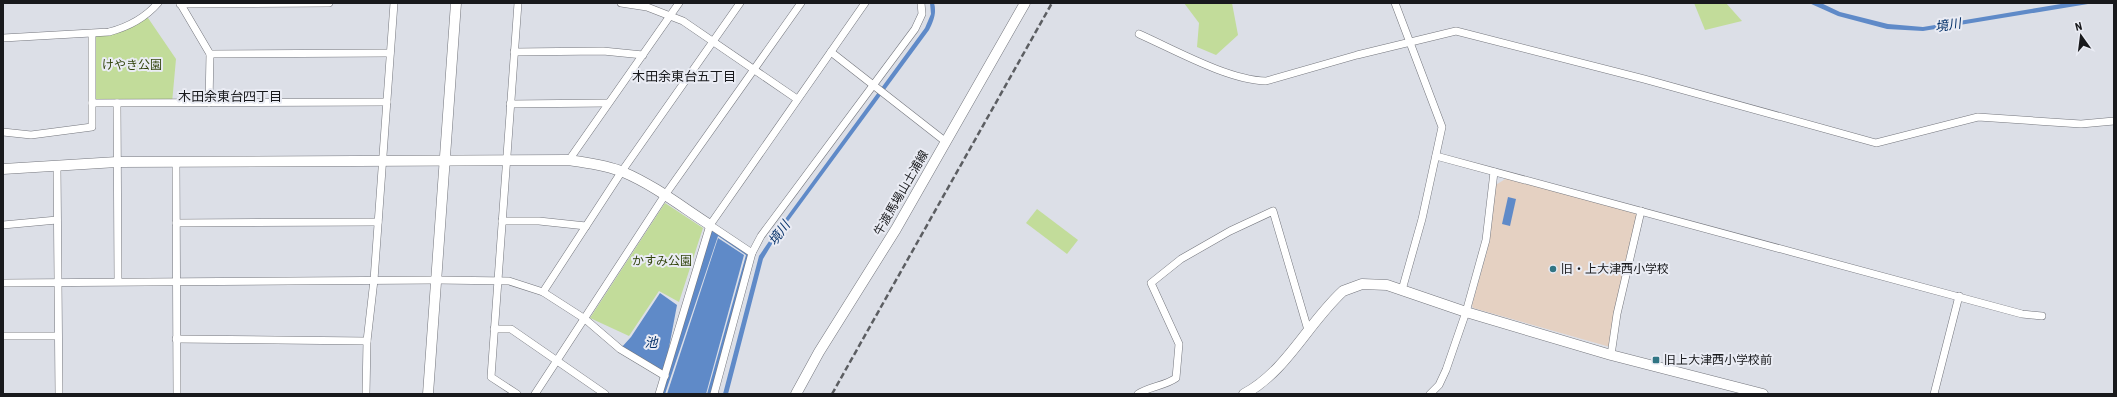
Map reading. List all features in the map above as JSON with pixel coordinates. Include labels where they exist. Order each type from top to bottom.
[{"type":"street","points":[[3,38],[92,34],[124,28],[146,15],[158,3]]},
{"type":"street","points":[[180,3],[329,3]]},
{"type":"street","points":[[180,3],[210,54],[209,103]]},
{"type":"street","points":[[366,394],[367,341],[374,280],[394,3]]},
{"type":"street","points":[[428,394],[456,3]]},
{"type":"street","points":[[517,394],[490,377],[518,3]]},
{"type":"street","points":[[621,3],[647,7],[671,15],[683,21],[797,99]]},
{"type":"street","points":[[569,160],[680,3]]},
{"type":"street","points":[[543,292],[622,171],[740,3]]},
{"type":"street","points":[[535,394],[585,320],[665,195],[801,3]]},
{"type":"street","points":[[659,394],[710,225],[865,3]]},
{"type":"street","points":[[714,394],[752,253],[761,236],[919,21],[922,14],[921,3]]},
{"type":"street","name":"牛渡馬場山土浦線","points":[[796,394],[819,352],[896,229],[1026,3]]},
{"type":"street","points":[[1395,3],[1442,127],[1412,257],[1402,290]]},
{"type":"street","points":[[1139,34],[1206,64],[1251,81],[1266,81],[1409,42],[1456,31],[1652,81],[1876,143],[1978,117],[2081,124],[2114,121]]},
{"type":"street","points":[[3,132],[31,135],[92,127],[92,34]]},
{"type":"street","points":[[514,52],[603,51],[643,55]]},
{"type":"street","points":[[831,52],[946,142]]},
{"type":"street","points":[[210,54],[390,53]]},
{"type":"street","points":[[92,103],[387,102]]},
{"type":"street","points":[[117,103],[118,281]]},
{"type":"street","points":[[510,104],[608,103]]},
{"type":"street","points":[[1436,156],[2022,314],[2042,316]]},
{"type":"street","points":[[3,169],[117,162],[176,161],[569,160],[599,165],[622,171],[665,195],[752,253]]},
{"type":"street","points":[[176,161],[177,394]]},
{"type":"street","points":[[57,166],[59,394]]},
{"type":"street","points":[[1430,394],[1438,385],[1446,370],[1466,312],[1486,240],[1494,172]]},
{"type":"street","points":[[1611,355],[1617,314],[1640,210]]},
{"type":"street","points":[[1138,394],[1148,388],[1176,378],[1179,344],[1151,283],[1181,258],[1230,231],[1273,211],[1308,330]]},
{"type":"street","points":[[3,225],[57,220]]},
{"type":"street","points":[[502,221],[553,222],[586,226]]},
{"type":"street","points":[[176,223],[378,222]]},
{"type":"street","points":[[3,283],[118,281],[498,280],[526,285],[543,292],[585,320],[620,350],[665,376]]},
{"type":"street","points":[[1244,394],[1267,376],[1336,297],[1349,288],[1362,284],[1379,283],[1466,312],[1611,355],[1763,394]]},
{"type":"street","points":[[1934,394],[1959,296]]},
{"type":"street","points":[[494,329],[511,329],[605,394]]},
{"type":"street","points":[[3,336],[58,336]]},
{"type":"street","points":[[176,339],[367,341]]},
{"type":"shaded area","name":"旧・上大津西小学校","points":[[1507,178],[1635,212],[1637,216],[1610,347],[1473,308],[1472,305],[1487,251],[1494,186]]},
{"type":"green space","points":[[1184,3],[1232,3],[1238,35],[1216,55],[1197,47],[1199,23]]},
{"type":"green space","points":[[1694,3],[1726,3],[1742,21],[1705,30]]},
{"type":"green space","name":"けやき公園","points":[[146,15],[176,59],[172,103],[92,103],[92,34],[109,32]]},
{"type":"green space","name":"かすみ公園","points":[[665,203],[703,228],[679,302],[659,291],[629,336],[590,318]]},
{"type":"green space","points":[[1037,209],[1078,240],[1067,254],[1026,223]]},
{"type":"water","name":"境川","points":[[930,3],[934,3],[935,14],[929,30],[775,239],[763,259],[728,394],[723,394],[759,256],[925,28],[931,14]]},
{"type":"water","name":"境川","points":[[1809,3],[1821,3],[1840,12],[1888,24],[1923,27],[2067,3],[2094,3],[1923,31],[1887,29],[1838,16]]},
{"type":"water","points":[[1508,197],[1516,199],[1510,226],[1502,224]]},
{"type":"water","points":[[711,228],[749,253],[713,394],[707,394],[746,255],[718,236],[665,394],[661,394]]},
{"type":"water","points":[[718,238],[744,255],[706,394],[667,394]]},
{"type":"water","name":"池","points":[[660,293],[677,305],[664,374],[621,348],[631,337]]},
{"type":"railway","points":[[832,394],[1052,3]]},
{"type":"place","name":"旧・上大津西小学校","points":[[1553,269]]},
{"type":"place","name":"旧上大津西小学校前","points":[[1656,360]]},
{"type":"district","name":"木田余東台五丁目","points":[[684,76]]},
{"type":"district","name":"木田余東台四丁目","points":[[230,96]]}]
